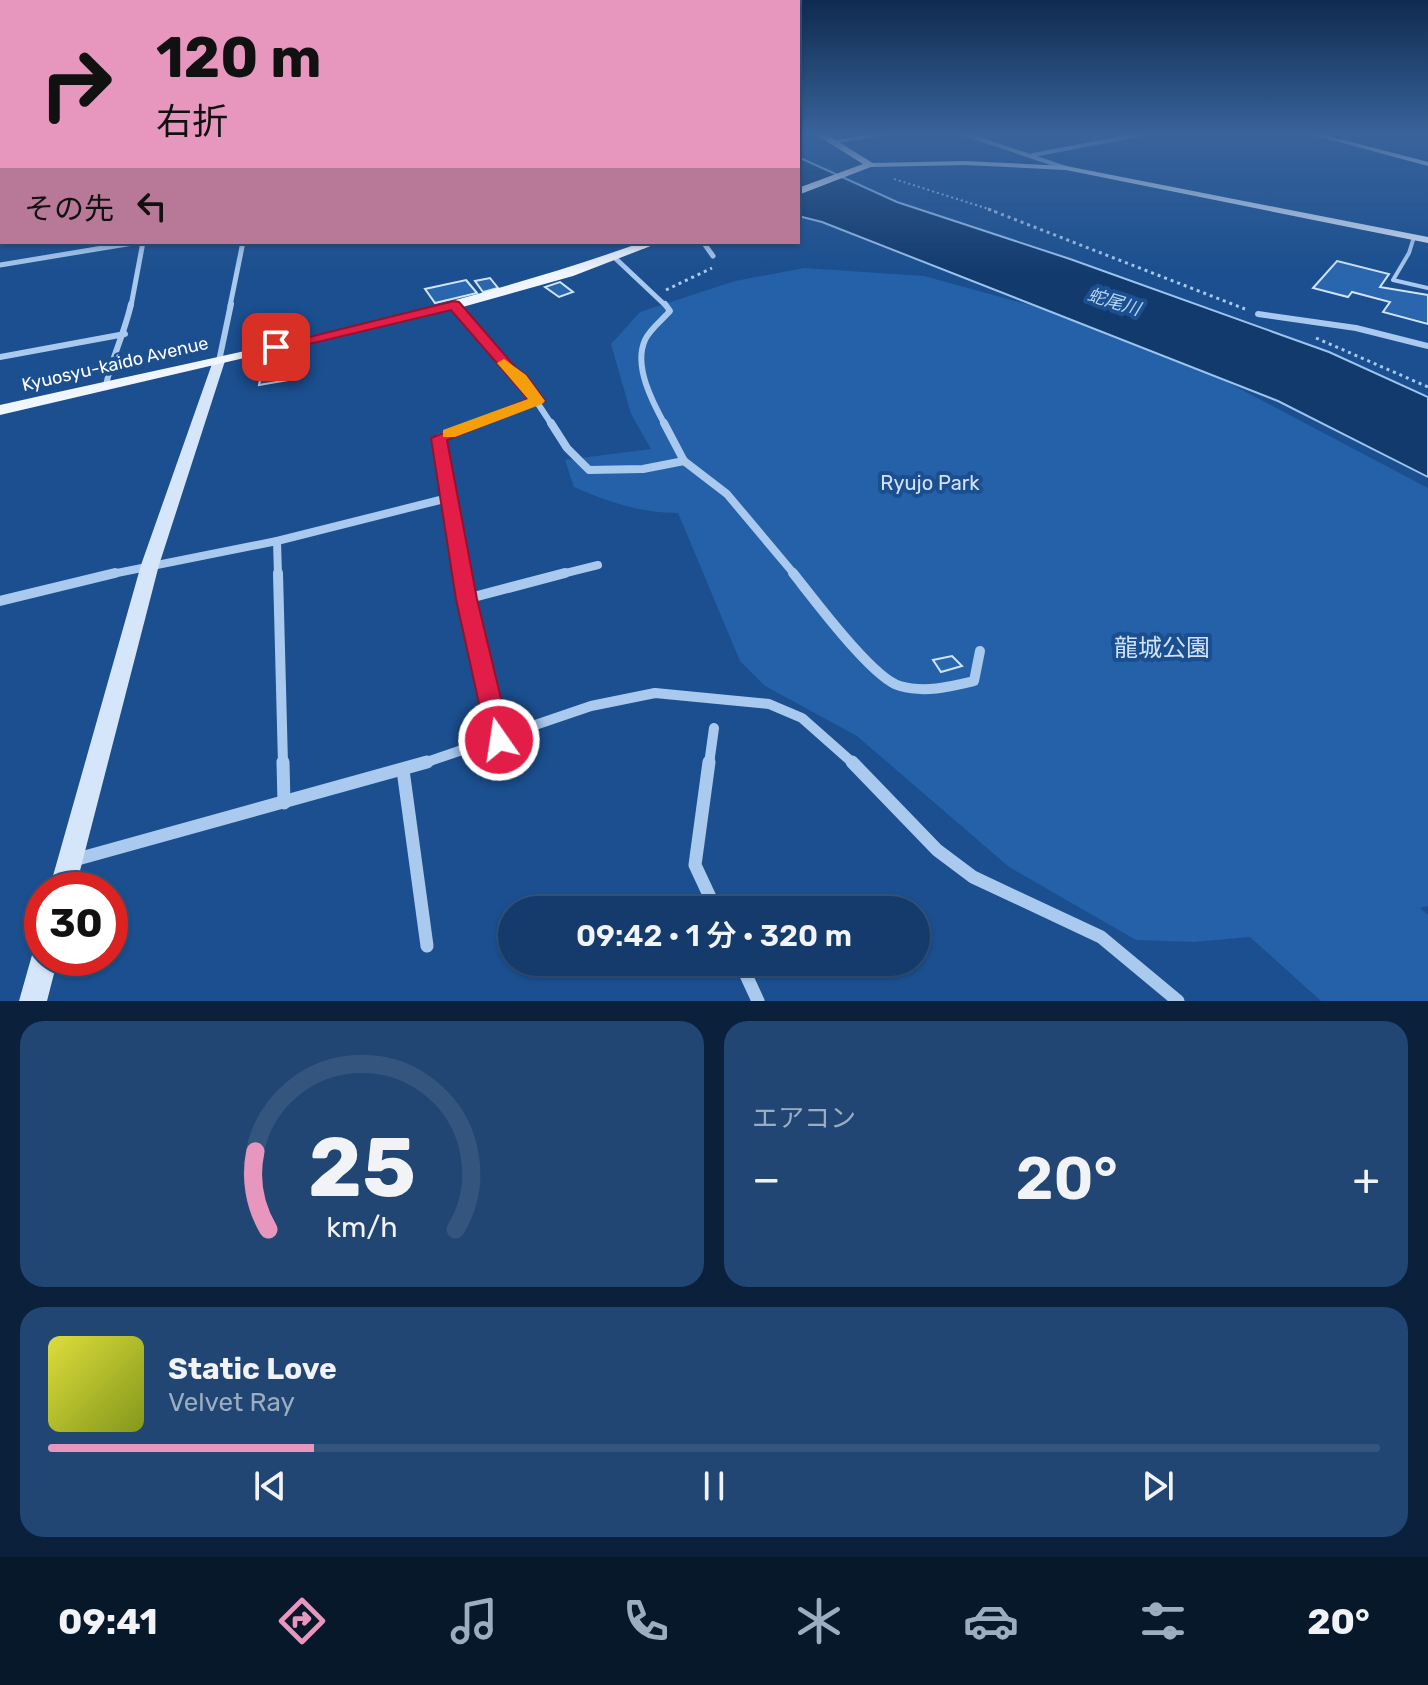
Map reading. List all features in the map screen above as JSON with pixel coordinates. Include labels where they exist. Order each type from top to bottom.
[{"type":"main road","points":[[800,191],[829,181]]},
{"type":"main road","name":"Kyuosyu-kaido Avenue","points":[[0,410],[517,289],[614,257],[640,244]]},
{"type":"street","points":[[1130,181],[1428,240]]},
{"type":"street","points":[[0,265],[129,244]]},
{"type":"street","points":[[106,385],[111,362],[125,334],[141,244]]},
{"type":"street","points":[[66,872],[150,565],[219,361],[243,244]]},
{"type":"street","points":[[704,244],[713,256]]},
{"type":"street","points":[[614,257],[660,297],[670,311],[645,340],[642,362],[651,400],[684,461],[727,494],[750,519],[852,647],[897,686],[935,690],[974,681],[980,651]]},
{"type":"street","points":[[454,305],[511,371],[521,378],[567,448],[589,470],[643,469],[684,461]]},
{"type":"street","points":[[1258,314],[1356,328],[1428,346]]},
{"type":"street","points":[[0,357],[125,334]]},
{"type":"street","points":[[499,740],[466,599],[439,438],[537,401]]},
{"type":"street","points":[[0,601],[150,565],[277,541],[448,498]]},
{"type":"street","points":[[277,541],[284,803]]},
{"type":"street","points":[[466,599],[598,565]]},
{"type":"street","points":[[69,861],[403,770],[499,740],[591,706],[655,693],[719,697],[769,704],[802,718],[874,782],[937,850],[973,877],[1101,937],[1178,1001]]},
{"type":"street","points":[[709,896],[695,865],[714,728]]},
{"type":"street","points":[[403,770],[427,946]]},
{"type":"street","points":[[33,1001],[39,976]]},
{"type":"street","points":[[746,976],[758,1001]]},
{"type":"lane","points":[[1414,237],[1409,253],[1393,280],[1428,288]]},
{"type":"path","points":[[902,181],[1002,213],[1131,267],[1258,314]]},
{"type":"path","points":[[660,297],[664,291],[682,285],[723,258],[713,256]]},
{"type":"path","points":[[1311,336],[1428,387]]},
{"type":"green space","name":"龍城公園","points":[[804,268],[924,276],[1106,326],[1221,379],[1428,488],[1428,906],[1420,908],[1428,915],[1428,1001],[1321,1001],[1250,937],[1194,942],[1136,940],[1009,867],[857,736],[765,686],[740,661],[678,513],[624,506],[574,487],[565,460],[651,449],[631,414],[611,344],[640,312],[735,281]]},
{"type":"water","name":"蛇尾川","points":[[800,181],[850,181],[897,202],[1070,259],[1329,352],[1428,397],[1428,477],[1278,401],[822,222],[800,216]]},
{"type":"building","points":[[1337,261],[1389,274],[1380,287],[1428,295],[1428,324],[1383,312],[1390,302],[1352,292],[1348,297],[1313,288]]},
{"type":"building","points":[[490,278],[498,288],[483,292],[475,281]]},
{"type":"building","points":[[466,280],[477,293],[435,303],[425,289]]},
{"type":"building","points":[[560,282],[573,292],[559,297],[545,287]]},
{"type":"building","points":[[291,368],[289,380],[259,385],[262,371]]},
{"type":"building","points":[[952,656],[962,666],[941,672],[933,660]]},
{"type":"slow traffic","points":[[449,434],[537,401],[521,378],[504,363]]},
{"type":"route","points":[[276,347],[454,305],[511,371],[521,378],[537,401],[439,438],[466,599],[499,740]]},
{"type":"park label","name":"Ryujo Park","points":[[930,483]]}]
